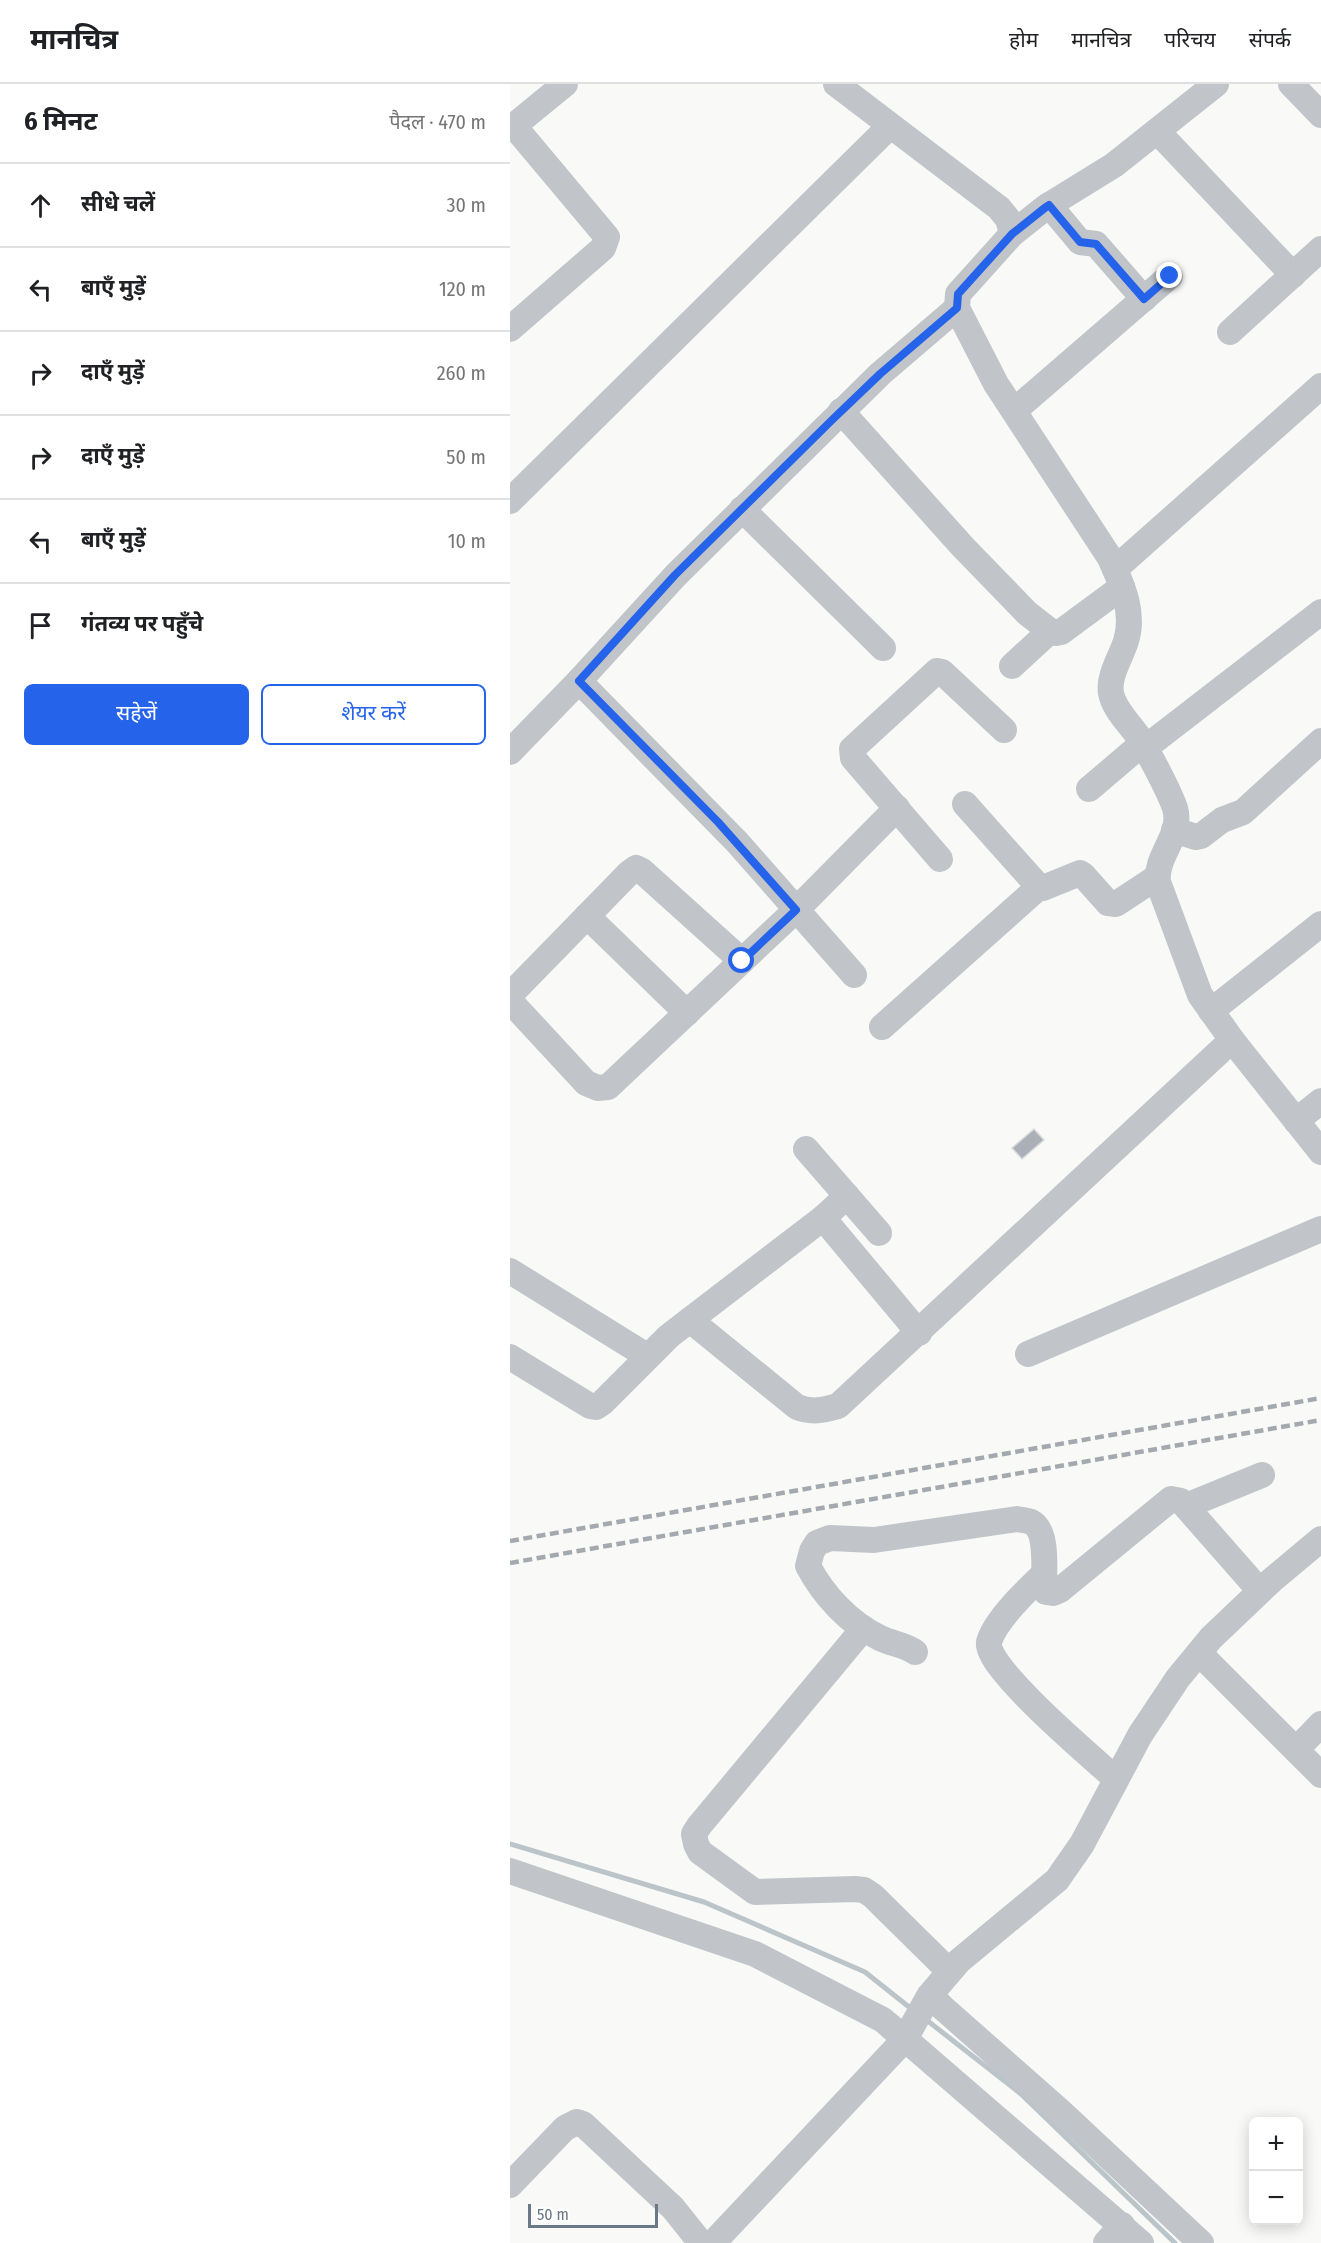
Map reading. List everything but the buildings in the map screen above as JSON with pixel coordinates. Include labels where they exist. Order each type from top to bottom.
[{"type":"street","points":[[510,329],[603,248],[607,237],[512,128],[565,84]]},
{"type":"street","points":[[836,84],[999,208],[1008,219],[1012,234]]},
{"type":"street","points":[[1216,84],[1114,165],[1049,205],[1012,234],[958,294],[957,308],[996,384],[1110,558],[1128,602],[1130,624],[1112,678],[1110,691],[1113,701],[1144,746],[1174,808],[1177,824],[1160,861],[1157,877],[1196,987],[1232,1040],[1321,1152]]},
{"type":"street","points":[[1291,84],[1321,115]]},
{"type":"street","points":[[510,501],[890,126]]},
{"type":"street","points":[[1157,131],[1293,275]]},
{"type":"street","points":[[1049,205],[1080,242],[1096,244],[1144,299]]},
{"type":"street","points":[[1230,332],[1321,249]]},
{"type":"street","points":[[1014,411],[1170,276]]},
{"type":"street","points":[[510,752],[579,681],[675,575],[880,374],[957,308]]},
{"type":"street","points":[[841,411],[1027,613],[1050,631],[1060,632],[1321,386]]},
{"type":"street","points":[[742,509],[883,648]]},
{"type":"street","points":[[1089,789],[1321,612]]},
{"type":"street","points":[[1012,666],[1050,631]]},
{"type":"street","points":[[940,859],[853,759],[852,749],[933,673],[942,672],[1004,730]]},
{"type":"street","points":[[579,681],[718,822],[854,975]]},
{"type":"street","points":[[1174,830],[1191,837],[1201,836],[1222,820],[1243,812],[1321,741]]},
{"type":"street","points":[[965,804],[1039,887],[1047,888],[1080,873],[1107,903],[1116,904],[1157,877]]},
{"type":"street","points":[[510,1001],[586,1083],[598,1088],[608,1087],[796,910],[897,808]]},
{"type":"street","points":[[510,995],[636,868],[742,961]]},
{"type":"street","points":[[882,1027],[1039,887]]},
{"type":"street","points":[[587,916],[687,1013]]},
{"type":"street","points":[[1211,1011],[1321,924]]},
{"type":"street","points":[[690,1320],[797,1407],[808,1411],[824,1410],[845,1402],[1232,1040]]},
{"type":"street","points":[[1296,1120],[1321,1101]]},
{"type":"street","points":[[806,1149],[879,1233]]},
{"type":"street","points":[[510,1357],[590,1406],[596,1407],[646,1356],[823,1218],[847,1196]]},
{"type":"street","points":[[823,1218],[919,1333]]},
{"type":"street","points":[[1028,1354],[1321,1229]]},
{"type":"street","points":[[510,1271],[646,1356]]},
{"type":"street","points":[[1185,1506],[1262,1475]]},
{"type":"street","points":[[915,1652],[905,1645],[883,1640],[863,1629],[842,1612],[808,1566],[817,1543],[830,1538],[874,1540],[1017,1519],[1030,1521],[1042,1537],[1046,1592],[1053,1593],[1060,1590],[1171,1499],[1181,1501],[1260,1591]]},
{"type":"street","points":[[713,2243],[909,2031],[930,1994],[959,1960],[1057,1880],[1082,1844],[1140,1735],[1178,1678],[1211,1638],[1260,1591],[1321,1539]]},
{"type":"street","points":[[1044,1574],[1014,1603],[989,1642],[988,1650],[1019,1690],[1116,1779]]},
{"type":"street","points":[[863,1629],[699,1826],[694,1834],[696,1844],[706,1858],[755,1892],[864,1890],[873,1896],[949,1971]]},
{"type":"street","points":[[1199,1653],[1321,1775]]},
{"type":"street","points":[[1296,1750],[1321,1724]]},
{"type":"street","points":[[510,1871],[755,1954],[909,2031],[1114,2234],[1141,2243]]},
{"type":"street","points":[[930,1994],[1201,2243]]},
{"type":"street","points":[[510,2185],[565,2128],[577,2122],[583,2124],[673,2208],[701,2243]]},
{"type":"waterway","points":[[510,1844],[704,1902],[865,1972],[914,2011]]},
{"type":"waterway","points":[[924,2018],[1021,2094],[1175,2243]]},
{"type":"railway","points":[[510,1541],[1321,1398]]},
{"type":"railway","points":[[510,1563],[1321,1420]]},
{"type":"route","points":[[742,961],[796,910],[718,822],[579,681],[675,575],[832,420],[880,374],[957,308],[958,294],[1012,234],[1046,207],[1049,205],[1080,242],[1096,244],[1144,299],[1170,276]]}]
